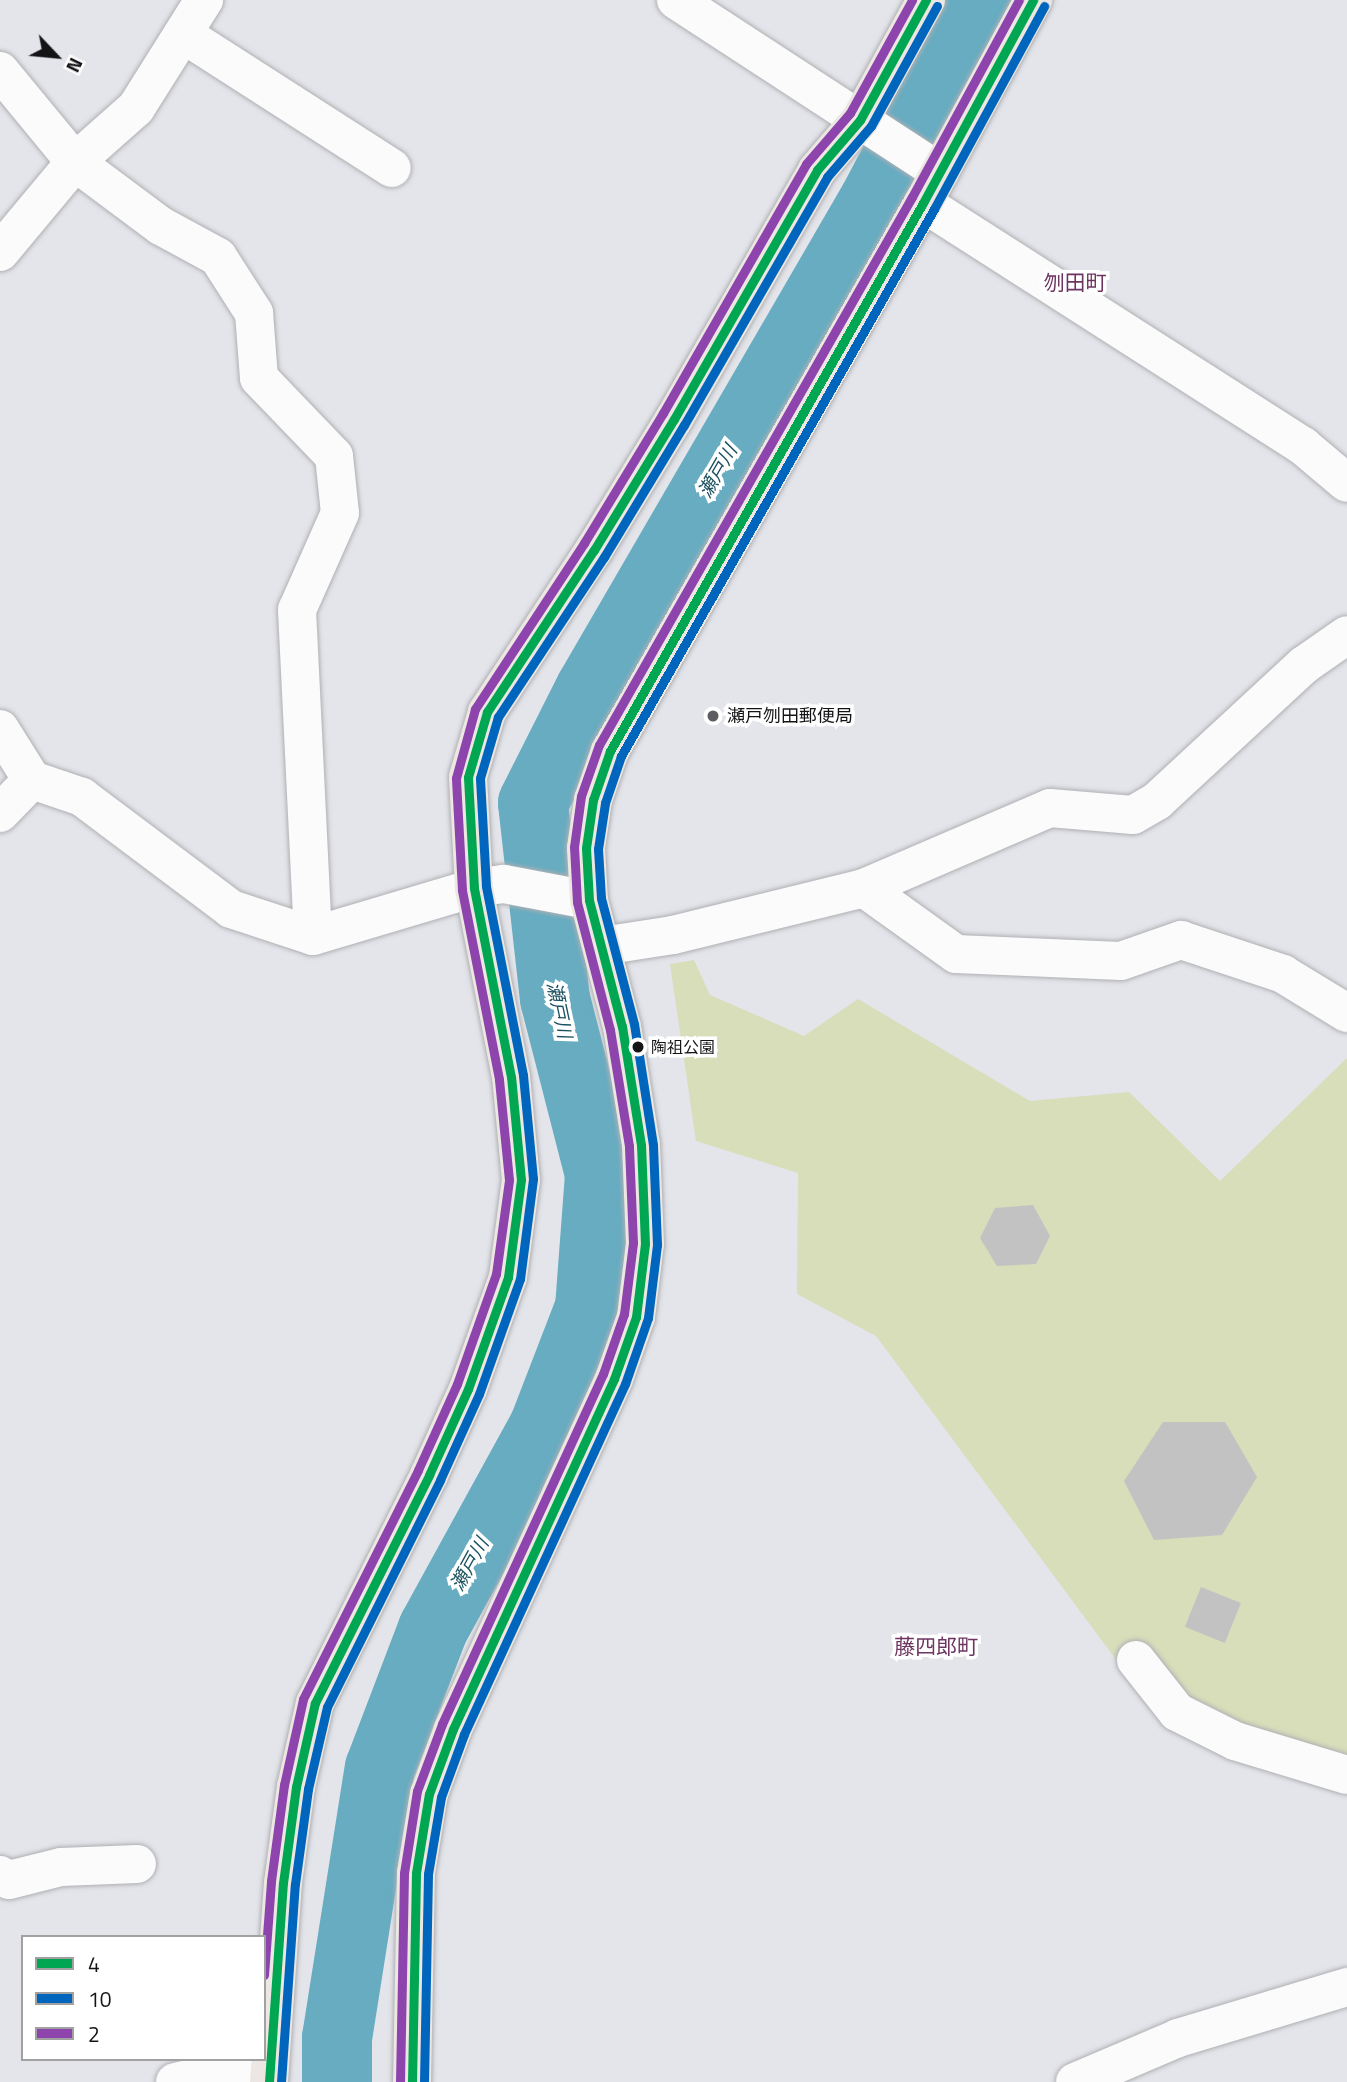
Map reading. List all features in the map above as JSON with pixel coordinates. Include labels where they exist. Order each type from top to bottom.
[{"type":"highway","points":[[268,2071],[288,1842],[296,1787],[315,1703],[429,1475],[468,1389],[508,1277],[521,1180],[489,886],[468,777],[487,712],[594,550],[674,419],[817,170],[869,126],[926,0]]},
{"type":"highway","points":[[412,2082],[416,1873],[429,1794],[453,1729],[614,1379],[635,1317],[645,1244],[641,1145],[622,1027],[602,946],[583,898],[593,800],[610,751],[929,180],[1033,0]]},
{"type":"street","points":[[0,252],[75,162],[136,108],[204,0]]},
{"type":"street","points":[[676,0],[869,126],[929,180],[1303,446],[1347,483]]},
{"type":"street","points":[[183,34],[392,168]]},
{"type":"street","points":[[0,71],[75,162],[161,226],[218,257],[254,313],[259,378],[334,456],[340,513],[297,610],[313,936]]},
{"type":"street","points":[[602,946],[673,934],[864,888],[1050,808],[1133,815],[1157,801],[1304,666],[1347,635]]},
{"type":"street","points":[[0,729],[32,780],[82,797],[231,909],[313,936],[489,886],[583,898]]},
{"type":"street","points":[[0,813],[32,780]]},
{"type":"street","points":[[864,888],[956,954],[1121,961],[1181,940],[1283,974],[1347,1013]]},
{"type":"street","points":[[1136,1660],[1177,1712],[1235,1741],[1347,1775]]},
{"type":"street","points":[[0,1875],[9,1880],[61,1867],[137,1864]]},
{"type":"street","points":[[1075,2082],[1178,2038],[1347,1987]]},
{"type":"street","points":[[176,2082],[268,2071]]},
{"type":"green space","name":"陶祖公園","points":[[694,960],[710,995],[804,1036],[858,999],[1030,1101],[1129,1092],[1220,1181],[1347,1058],[1347,1756],[1140,1692],[876,1336],[797,1294],[798,1173],[696,1141],[670,964]]},
{"type":"building","points":[[1033,1205],[1050,1236],[1036,1264],[997,1266],[980,1238],[995,1208]]},
{"type":"building","points":[[1163,1422],[1225,1422],[1257,1477],[1222,1535],[1154,1540],[1124,1481]]},
{"type":"building","points":[[1201,1587],[1241,1603],[1225,1643],[1185,1627]]},
{"type":"waterway","name":"瀬戸川","points":[[337,2082],[337,2038],[380,1768],[433,1629],[544,1427],[590,1308],[600,1174],[555,999],[533,803],[590,690],[874,201],[980,0]]},
{"type":"transit line","name":"2","points":[[266,1948],[271,1881],[284,1785],[303,1699],[418,1470],[457,1384],[496,1274],[509,1180],[499,1079],[462,890],[456,778],[475,709],[584,543],[663,413],[806,164],[850,113],[912,0]]},
{"type":"transit line","name":"4","points":[[269,2082],[283,1883],[296,1787],[315,1703],[429,1475],[468,1389],[508,1277],[521,1180],[511,1077],[474,888],[468,777],[487,712],[594,550],[674,419],[817,170],[860,120],[926,0]]},
{"type":"transit line","name":"2","points":[[400,2082],[404,1873],[417,1791],[442,1724],[603,1374],[624,1314],[633,1243],[629,1146],[610,1030],[577,902],[574,847],[581,796],[599,745],[912,197],[1019,0]]},
{"type":"transit line","name":"4","points":[[412,2082],[416,1873],[429,1794],[453,1729],[614,1379],[636,1317],[645,1244],[641,1145],[622,1027],[589,900],[586,848],[593,800],[610,751],[923,203],[1033,0]]},
{"type":"transit line","name":"10","points":[[281,2082],[295,1884],[308,1789],[327,1707],[440,1480],[479,1394],[520,1279],[533,1179],[523,1075],[486,886],[480,778],[498,717],[604,557],[684,425],[827,177],[871,126],[937,6]]},
{"type":"transit line","name":"10","points":[[424,2082],[428,1874],[441,1797],[464,1734],[625,1384],[648,1318],[657,1245],[653,1145],[634,1024],[601,898],[598,849],[605,803],[621,756],[934,209],[1044,6]]},
{"type":"place","name":"瀬戸刎田郵便局","points":[[713,716]]},
{"type":"place","name":"陶祖公園","points":[[638,1047]]},
{"type":"district","name":"刎田町","points":[[1075,282]]},
{"type":"district","name":"藤四郎町","points":[[936,1646]]}]
